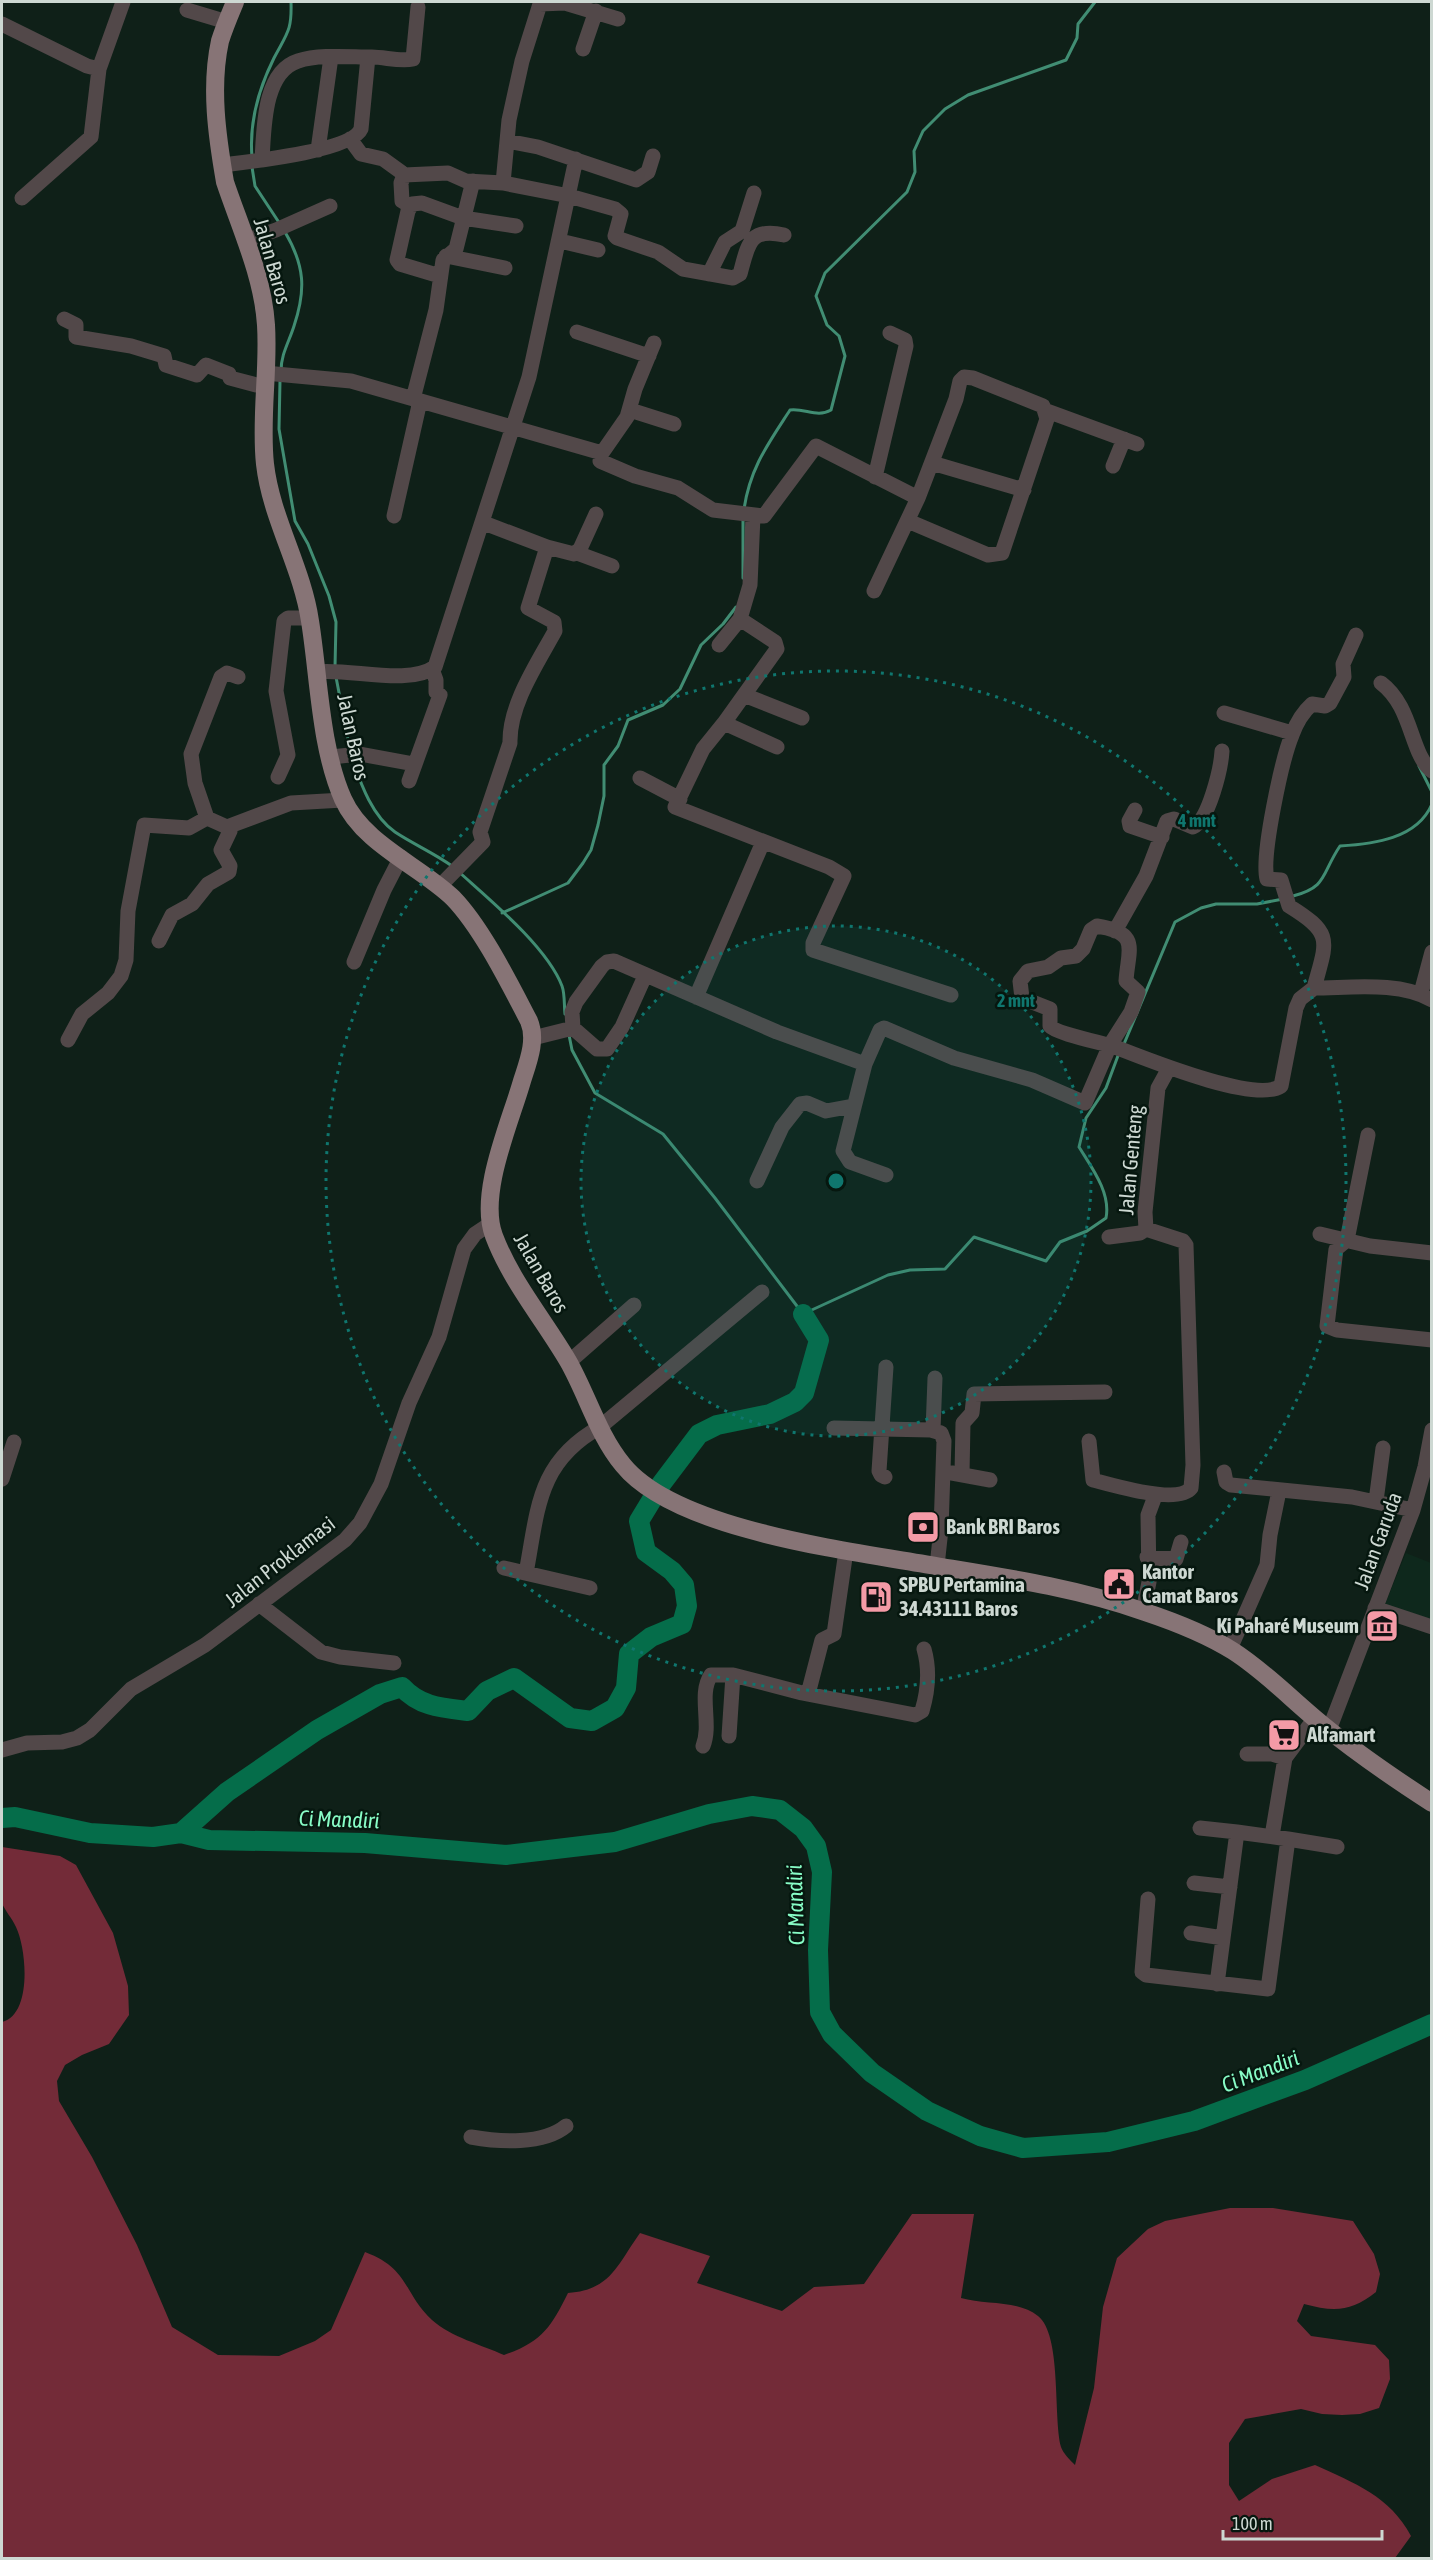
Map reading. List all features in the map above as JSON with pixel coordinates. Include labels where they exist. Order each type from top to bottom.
[{"type":"main road","name":"Jalan Baros","points":[[235,2],[216,61],[215,95],[222,165],[225,182],[263,298],[273,378],[265,466],[328,671],[344,755],[343,800],[360,823],[401,857],[450,877],[470,918],[529,1020],[533,1038],[490,1201],[490,1224],[494,1237],[516,1278],[568,1362],[600,1427],[623,1466],[645,1485],[678,1504],[738,1525],[846,1551]]},
{"type":"main road","points":[[846,1551],[937,1566],[1094,1597],[1143,1611],[1204,1635],[1230,1649],[1322,1724],[1431,1803]]},
{"type":"street","points":[[22,198],[91,137],[99,69],[123,2]]},
{"type":"street","points":[[503,183],[509,120],[520,70],[540,4],[565,3],[618,19]]},
{"type":"street","points":[[255,160],[269,100],[280,75],[296,61],[332,57],[413,59],[418,7]]},
{"type":"street","points":[[187,10],[227,22]]},
{"type":"street","points":[[583,49],[596,11]]},
{"type":"street","points":[[2,24],[87,66],[99,69]]},
{"type":"street","points":[[318,150],[332,57]]},
{"type":"street","points":[[222,165],[318,150],[359,134],[368,57]]},
{"type":"street","points":[[350,139],[361,154],[387,161],[404,175],[444,172],[473,181],[503,183],[570,196],[620,211],[616,238],[658,252],[677,267],[709,274],[738,276],[747,251],[757,235],[765,232],[784,235]]},
{"type":"street","points":[[507,141],[576,159],[636,180],[648,172],[653,156]]},
{"type":"street","points":[[328,671],[399,676],[435,667],[484,523],[529,377],[570,196],[576,159]]},
{"type":"street","points":[[404,175],[401,183],[402,201],[410,206],[422,203],[463,218],[516,226]]},
{"type":"street","points":[[394,516],[436,310],[443,260],[456,249],[473,181]]},
{"type":"street","points":[[709,274],[725,242],[742,231],[754,193]]},
{"type":"street","points":[[245,240],[276,230],[330,206]]},
{"type":"street","points":[[410,206],[398,262],[441,276]]},
{"type":"street","points":[[560,241],[598,250]]},
{"type":"street","points":[[446,256],[505,268]]},
{"type":"street","points":[[64,318],[76,325],[75,336],[149,351],[164,356],[166,365],[197,375],[206,365],[229,374],[230,378],[351,381],[602,453]]},
{"type":"street","points":[[578,332],[651,350],[623,425],[602,453],[600,462],[604,465],[670,485],[713,510],[750,515],[767,513],[816,446],[918,498]]},
{"type":"street","points":[[875,477],[906,346],[905,340],[890,333]]},
{"type":"street","points":[[874,591],[918,498],[956,399],[960,381],[964,377],[973,378],[1043,406],[1047,411],[1131,442],[1113,466]]},
{"type":"street","points":[[630,410],[674,424]]},
{"type":"street","points":[[908,521],[994,555],[1002,553],[1007,544],[1047,419],[1047,411]]},
{"type":"street","points":[[932,463],[1024,490]]},
{"type":"street","points":[[577,553],[596,514]]},
{"type":"street","points":[[719,645],[740,619],[750,585],[750,515]]},
{"type":"street","points":[[484,523],[547,547],[577,553],[612,566]]},
{"type":"street","points":[[450,877],[483,842],[480,832],[510,743],[510,728],[529,679],[556,626],[528,608],[547,547]]},
{"type":"street","points":[[278,777],[288,755],[276,691],[284,621],[288,618],[310,618]]},
{"type":"street","points":[[740,619],[777,645],[776,653],[703,749],[675,807],[829,867],[844,876],[813,943],[813,950],[951,995]]},
{"type":"street","points":[[886,1174],[850,1162],[845,1156],[843,1143],[865,1064],[880,1030],[884,1028],[954,1058],[1032,1080],[1085,1103],[1117,1048],[1138,992],[1126,981],[1131,955],[1130,944],[1115,931],[1095,926],[1078,954],[1061,958],[1048,967],[1028,971],[1019,988],[1022,998],[1027,1002],[1050,1010],[1052,1030],[1117,1048],[1169,1068],[1212,1081],[1264,1090],[1278,1089],[1282,1083],[1296,1008],[1300,999],[1314,988],[1324,950],[1324,937],[1314,922],[1286,900],[1281,880],[1267,879],[1265,863],[1282,762],[1292,733],[1312,704],[1325,706],[1330,703],[1344,678],[1346,672],[1343,664],[1356,635]]},
{"type":"street","points":[[409,781],[440,695],[436,692],[436,680],[432,669]]},
{"type":"street","points":[[159,941],[172,915],[192,904],[208,884],[229,872],[230,866],[221,850],[230,831],[227,827],[207,818],[195,783],[191,754],[221,677],[226,673],[238,677]]},
{"type":"street","points":[[1381,683],[1390,690],[1400,705],[1426,765]]},
{"type":"street","points":[[744,695],[802,718]]},
{"type":"street","points":[[1224,713],[1292,733]]},
{"type":"street","points":[[724,723],[777,747]]},
{"type":"street","points":[[1115,931],[1141,885],[1170,819],[1191,827],[1197,825],[1214,788],[1221,766],[1222,751]]},
{"type":"street","points":[[344,755],[396,762],[400,760],[414,764]]},
{"type":"street","points":[[640,778],[680,799]]},
{"type":"street","points":[[227,827],[291,803],[343,800]]},
{"type":"street","points":[[1135,810],[1129,821],[1130,826],[1162,837]]},
{"type":"street","points":[[68,1040],[82,1014],[108,993],[121,976],[126,960],[128,911],[142,827],[148,824],[189,828],[207,818]]},
{"type":"street","points":[[696,997],[763,842]]},
{"type":"street","points":[[354,962],[384,890],[401,857]]},
{"type":"street","points":[[1314,988],[1370,988],[1426,997],[1431,952]]},
{"type":"street","points":[[568,1030],[576,1002],[605,963],[614,962],[777,1032],[865,1064]]},
{"type":"street","points":[[533,1038],[568,1030],[597,1049],[607,1049],[622,1027],[645,976]]},
{"type":"street","name":"Jalan Genteng","points":[[1155,1496],[1185,1493],[1191,1487],[1191,1352],[1186,1245],[1183,1241],[1146,1229],[1145,1212],[1158,1088],[1169,1068]]},
{"type":"street","points":[[756,1180],[782,1127],[800,1104],[807,1103],[826,1111],[853,1106]]},
{"type":"street","points":[[1368,1135],[1347,1240],[1336,1249],[1328,1328],[1431,1340]]},
{"type":"street","name":"Jalan Proklamasi","points":[[2,1750],[27,1743],[62,1742],[77,1738],[90,1730],[131,1689],[205,1646],[337,1548],[360,1523],[381,1484],[410,1403],[439,1337],[464,1249],[475,1234],[490,1224]]},
{"type":"street","points":[[1109,1238],[1140,1233],[1146,1229]]},
{"type":"street","points":[[1320,1234],[1370,1246],[1431,1253]]},
{"type":"street","points":[[526,1573],[542,1490],[554,1467],[572,1446],[600,1427],[762,1292]]},
{"type":"street","points":[[568,1362],[634,1305]]},
{"type":"street","points":[[885,1477],[879,1473],[886,1367]]},
{"type":"street","points":[[933,1430],[935,1378]]},
{"type":"street","points":[[962,1474],[963,1423],[971,1416],[974,1394],[1105,1392]]},
{"type":"street","points":[[834,1428],[937,1430],[943,1438],[937,1566]]},
{"type":"street","name":"Jalan Garuda","points":[[1284,1758],[1322,1724],[1375,1608],[1413,1510],[1425,1467],[1431,1430]]},
{"type":"street","points":[[1089,1441],[1093,1480],[1119,1484],[1155,1496],[1148,1515],[1149,1582],[1143,1611]]},
{"type":"street","points":[[3,1470],[14,1442]]},
{"type":"street","points":[[1376,1501],[1383,1448]]},
{"type":"street","points":[[942,1473],[962,1474],[990,1480]]},
{"type":"street","points":[[1224,1473],[1226,1482],[1231,1485],[1376,1501],[1413,1510]]},
{"type":"street","points":[[1230,1649],[1267,1565],[1279,1491]]},
{"type":"street","points":[[1147,1557],[1176,1559],[1182,1542]]},
{"type":"street","points":[[808,1694],[822,1640],[834,1632],[846,1551]]},
{"type":"street","points":[[504,1568],[590,1588]]},
{"type":"street","points":[[259,1604],[321,1652],[340,1657],[394,1663]]},
{"type":"street","points":[[1375,1608],[1431,1627]]},
{"type":"street","points":[[703,1746],[706,1738],[708,1679],[711,1675],[733,1675],[808,1694],[919,1715],[927,1696],[928,1663],[924,1649]]},
{"type":"street","points":[[729,1736],[733,1675]]},
{"type":"street","points":[[1247,1754],[1272,1754],[1284,1758],[1272,1836]]},
{"type":"street","points":[[1200,1828],[1272,1836],[1337,1847]]},
{"type":"street","points":[[1217,1984],[1237,1832]]},
{"type":"street","points":[[1148,1899],[1142,1972],[1146,1976],[1268,1988],[1288,1839]]},
{"type":"street","points":[[1194,1883],[1230,1887]]},
{"type":"street","points":[[1191,1933],[1223,1938]]},
{"type":"street","points":[[471,2137],[489,2140],[538,2137],[559,2132],[566,2126]]},
{"type":"shaded area","points":[[1406,1553],[1431,1563],[1431,1623],[1384,1607]]},
{"type":"shaded area","points":[[2,1847],[60,1856],[76,1865],[113,1933],[128,1986],[129,2015],[109,2044],[65,2065],[57,2081],[59,2101],[92,2157],[137,2245],[172,2327],[218,2355],[279,2356],[315,2341],[331,2330],[365,2252],[390,2266],[423,2310],[440,2326],[457,2336],[504,2355],[528,2345],[544,2332],[568,2293],[594,2287],[612,2274],[640,2233],[710,2256],[697,2283],[782,2311],[814,2287],[864,2284],[912,2214],[974,2214],[961,2298],[1021,2307],[1038,2316],[1046,2326],[1054,2357],[1061,2447],[1075,2465],[1094,2388],[1103,2307],[1117,2258],[1148,2229],[1165,2221],[1230,2208],[1273,2208],[1353,2221],[1374,2254],[1380,2274],[1376,2292],[1350,2307],[1333,2309],[1304,2304],[1297,2321],[1311,2336],[1375,2345],[1389,2360],[1390,2379],[1379,2408],[1360,2414],[1322,2414],[1301,2409],[1245,2419],[1229,2443],[1229,2485],[1239,2501],[1272,2479],[1315,2465],[1370,2492],[1393,2511],[1411,2536],[1395,2558],[2,2558],[2,2022],[12,2017],[23,1995],[24,1965],[20,1937],[2,1903]]},
{"type":"waterway","points":[[252,157],[253,119],[259,94],[268,70],[288,32],[291,2]]},
{"type":"waterway","points":[[744,509],[755,469],[767,445],[790,410],[816,413],[831,410],[845,356],[839,336],[827,325],[816,296],[825,273],[907,192],[915,172],[914,151],[923,131],[945,109],[968,95],[1066,60],[1077,38],[1078,24],[1095,2]]},
{"type":"waterway","points":[[252,167],[255,186],[280,224]]},
{"type":"waterway","points":[[281,371],[284,354],[298,313],[302,289],[297,256],[285,232]]},
{"type":"waterway","points":[[280,381],[279,429],[295,521],[308,544],[329,596],[336,622],[335,667]]},
{"type":"waterway","points":[[743,519],[743,578]]},
{"type":"waterway","points":[[502,913],[568,883],[591,850],[604,796],[604,765],[618,746],[628,720],[663,705],[680,689],[701,645],[723,624],[736,607]]},
{"type":"waterway","points":[[336,677],[350,750]]},
{"type":"waterway","points":[[352,759],[368,799],[387,825],[452,866]]},
{"type":"waterway","points":[[1419,766],[1432,792]]},
{"type":"waterway","points":[[1293,896],[1318,884],[1340,846],[1380,841],[1405,832],[1425,816],[1432,804]]},
{"type":"waterway","points":[[459,872],[501,910],[544,956],[562,986],[565,1014]]},
{"type":"waterway","points":[[1124,1044],[1175,922],[1201,908],[1216,904],[1257,904],[1283,899]]},
{"type":"waterway","points":[[569,1035],[572,1050],[595,1093],[663,1134],[803,1314],[888,1275],[910,1270],[945,1269],[974,1237],[1046,1261],[1060,1242],[1087,1231],[1106,1218],[1106,1199],[1103,1190],[1079,1147],[1086,1118],[1106,1088],[1119,1053]]},
{"type":"waterway","points":[[181,1833],[227,1792],[317,1730],[380,1694],[402,1687],[424,1703],[468,1711],[487,1691],[514,1678],[570,1718],[592,1721],[615,1708],[626,1688],[629,1654],[651,1637],[682,1624],[687,1606],[684,1585],[672,1571],[646,1552],[639,1521],[662,1483],[699,1434],[717,1425],[770,1414],[795,1402],[804,1393],[819,1340],[803,1314]]},
{"type":"waterway","name":"Ci Mandiri","points":[[2,1818],[15,1817],[90,1833],[153,1837],[181,1833],[209,1840],[365,1843],[506,1855],[615,1842],[709,1814],[752,1806],[780,1810],[803,1828],[816,1846],[822,1872],[818,1950],[820,2012],[832,2034],[872,2073],[927,2111],[980,2136],[1023,2148],[1108,2142],[1194,2121],[1305,2080],[1432,2024]]},
{"type":"place","name":"Bank BRI Baros","points":[[923,1527]]},
{"type":"place","name":"Kantor Camat Baros","points":[[1119,1584]]},
{"type":"place","name":"SPBU Pertamina 34.43111 Baros","points":[[876,1597]]},
{"type":"place","name":"Ki Paharé Museum","points":[[1382,1626]]},
{"type":"place","name":"Alfamart","points":[[1284,1735]]}]
